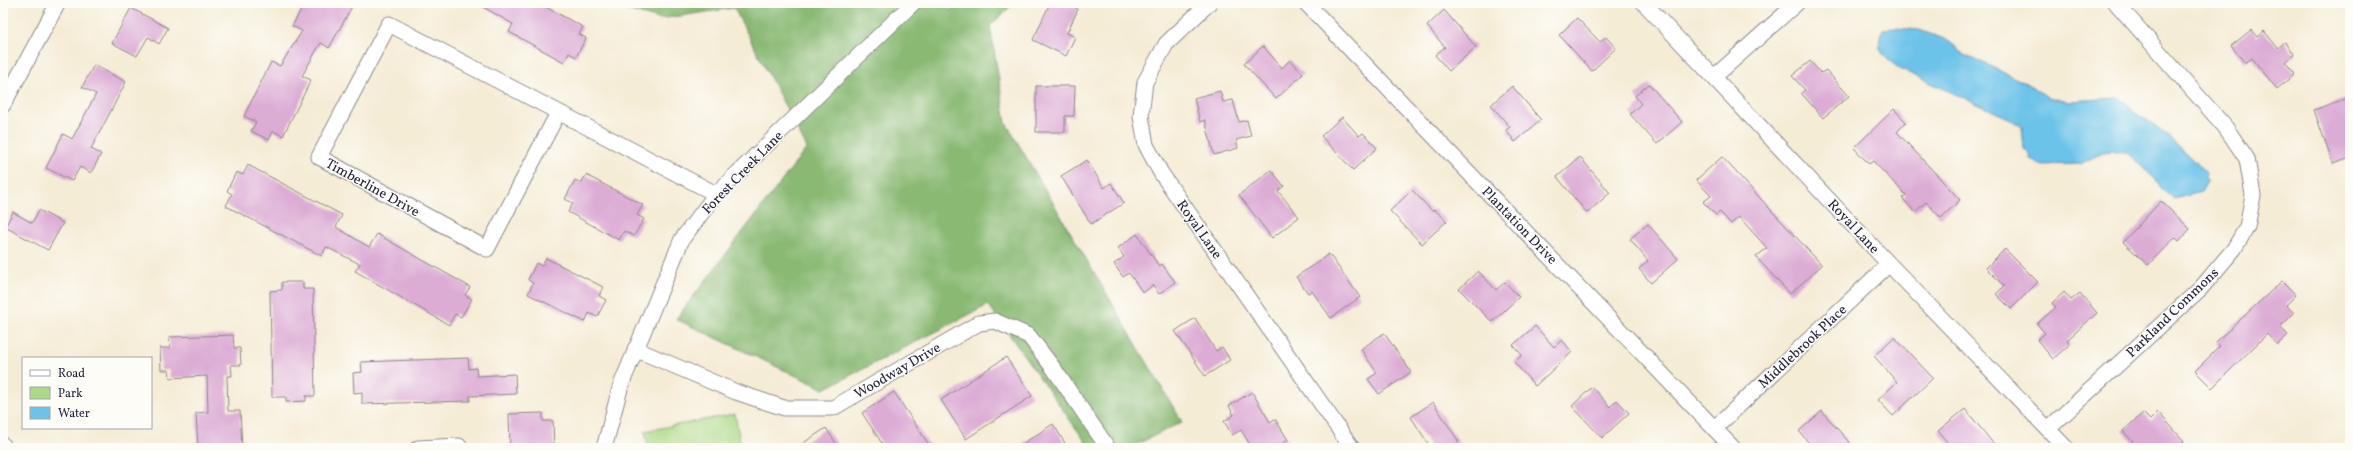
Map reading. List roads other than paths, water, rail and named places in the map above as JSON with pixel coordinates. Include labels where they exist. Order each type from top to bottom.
[{"type":"street","points":[[3,105],[58,3]]},
{"type":"street","name":"Forest Creek Lane","points":[[604,448],[621,385],[682,239],[716,194],[913,3]]},
{"type":"street","name":"Royal Lane","points":[[1209,3],[1166,44],[1145,82],[1141,116],[1146,145],[1160,173],[1352,448]]},
{"type":"street","name":"Plantation Drive","points":[[1306,3],[1733,448]]},
{"type":"street","name":"Royal Lane","points":[[1644,3],[1889,264],[2066,448]]},
{"type":"street","points":[[1714,77],[1797,3]]},
{"type":"street","name":"Parkland Commons","points":[[2048,429],[2201,288],[2234,249],[2247,227],[2253,195],[2247,159],[2226,128],[2116,3]]},
{"type":"street","name":"Timberline Drive","points":[[558,113],[486,249],[319,158],[390,24],[558,113],[716,194]]},
{"type":"street","name":"Middlebrook Place","points":[[1714,428],[1889,264]]},
{"type":"street","name":"Woodway Drive","points":[[635,349],[736,392],[784,408],[833,408],[979,323],[995,321],[1029,336],[1054,369],[1108,448]]},
{"type":"street","points":[[418,448],[459,446],[459,448]]},
{"type":"water","points":[[1896,28],[1919,30],[1950,41],[1960,52],[2032,86],[2047,97],[2070,101],[2117,98],[2126,103],[2135,113],[2157,127],[2191,157],[2206,173],[2207,182],[2201,192],[2174,199],[2161,189],[2155,179],[2127,153],[2106,151],[2080,164],[2040,165],[2029,158],[2031,156],[2024,149],[2022,127],[2013,120],[1902,70],[1890,62],[1882,53],[1880,48],[1880,37],[1883,29]]}]
